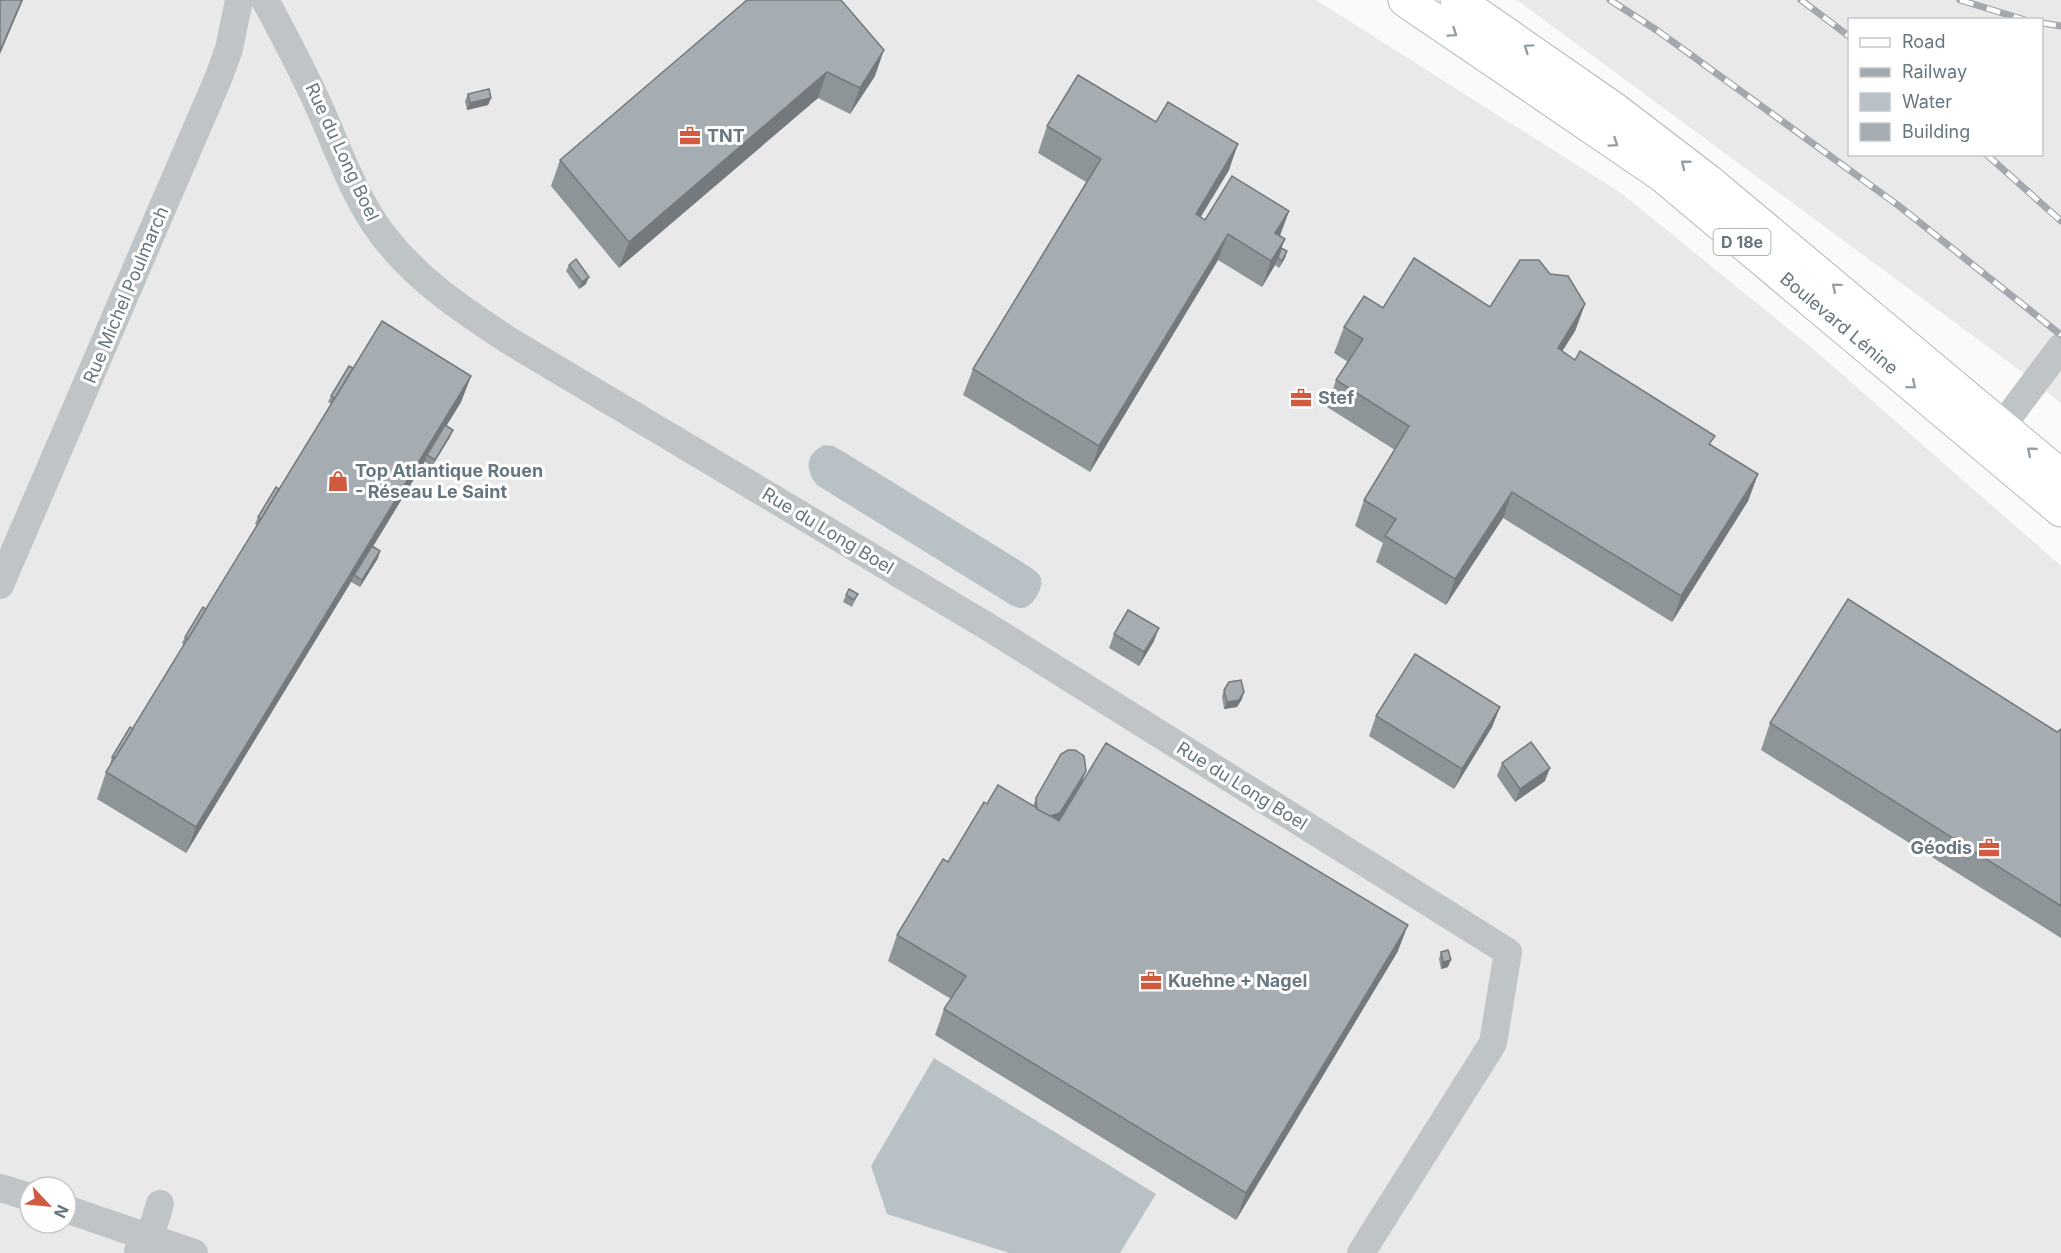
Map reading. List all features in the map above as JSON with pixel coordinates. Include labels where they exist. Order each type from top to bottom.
[{"type":"main road","name":"Boulevard Lénine","points":[[1405,0],[1662,175],[2061,510]]},
{"type":"main road","name":"D 18e","points":[[1457,0],[1614,109],[1698,174],[2061,476]]},
{"type":"street","name":"Rue Michel Poulmarch","points":[[0,585],[218,79],[229,49],[239,0]]},
{"type":"street","name":"Rue du Long Boel","points":[[265,0],[306,76],[367,212],[383,235],[414,270],[450,302],[508,340],[990,628],[1508,952],[1493,1043],[1360,1253]]},
{"type":"street","points":[[2002,426],[2061,347]]},
{"type":"street","points":[[0,1188],[18,1193]]},
{"type":"street","points":[[142,1244],[154,1224],[160,1204]]},
{"type":"street","points":[[78,1215],[142,1244],[194,1253]]},
{"type":"shaded area","points":[[0,0],[1316,0],[1621,193],[1812,348],[2061,566],[2061,1253],[0,1253]]},
{"type":"shaded area","points":[[1517,0],[2061,0],[2061,403],[2014,366]]},
{"type":"water","points":[[824,445],[833,446],[844,452],[1033,569],[1041,578],[1041,587],[1033,602],[1020,608],[1011,605],[817,485],[810,474],[809,463],[813,453]]},
{"type":"water","points":[[934,1058],[1156,1194],[1120,1253],[1009,1253],[887,1214],[871,1166]]},
{"type":"building","points":[[0,0],[22,0],[0,51]]},
{"type":"building","points":[[747,0],[841,0],[884,50],[860,88],[827,72],[629,242],[560,160]]},
{"type":"building","points":[[1078,75],[1156,122],[1168,102],[1238,144],[1196,214],[1205,220],[1232,176],[1289,211],[1275,233],[1285,239],[1271,261],[1228,234],[1099,446],[973,369],[1101,159],[1047,126]]},
{"type":"building","points":[[489,89],[491,98],[470,103],[468,94]]},
{"type":"building","points":[[1281,248],[1287,251],[1282,261],[1278,258]]},
{"type":"building","points":[[1414,258],[1490,307],[1520,260],[1539,260],[1550,274],[1568,276],[1585,304],[1558,348],[1575,360],[1580,351],[1715,436],[1709,444],[1758,474],[1681,596],[1512,492],[1455,579],[1385,536],[1396,519],[1364,500],[1409,426],[1336,380],[1363,339],[1344,327],[1364,296],[1383,308]]},
{"type":"building","points":[[576,259],[589,277],[582,282],[569,265]]},
{"type":"building","points":[[382,321],[471,376],[196,827],[106,772]]},
{"type":"building","points":[[349,366],[353,368],[335,398],[331,396]]},
{"type":"building","points":[[445,425],[453,430],[435,460],[427,455]]},
{"type":"building","points":[[276,487],[279,489],[261,519],[258,517]]},
{"type":"building","points":[[372,546],[380,551],[362,580],[354,575]]},
{"type":"building","points":[[849,589],[858,594],[854,600],[846,595]]},
{"type":"building","name":"Géodis","points":[[1848,599],[2057,732],[2061,729],[2061,906],[1770,723]]},
{"type":"building","points":[[203,607],[206,609],[188,639],[185,637]]},
{"type":"building","points":[[1128,610],[1159,628],[1144,652],[1114,634]]},
{"type":"building","points":[[1415,654],[1500,707],[1462,769],[1376,716]]},
{"type":"building","points":[[1241,680],[1244,692],[1239,700],[1227,702],[1224,690],[1229,682]]},
{"type":"building","points":[[130,727],[133,729],[115,758],[112,757]]},
{"type":"building","points":[[1531,742],[1550,768],[1520,789],[1502,763]]},
{"type":"building","name":"Kuehne + Nagel","points":[[1106,743],[1408,925],[1246,1193],[944,1009],[966,976],[897,935],[943,859],[948,862],[984,802],[987,804],[998,785],[1059,821]]},
{"type":"building","points":[[1068,750],[1075,750],[1084,756],[1086,771],[1060,813],[1050,816],[1037,809],[1036,798],[1061,754]]},
{"type":"building","points":[[1448,950],[1451,960],[1443,962],[1441,952]]},
{"type":"railway","points":[[1610,0],[1658,31],[1899,206],[2061,335]]},
{"type":"railway","points":[[1801,0],[1848,35]]},
{"type":"railway","points":[[1960,0],[2018,18]]},
{"type":"railway","points":[[2043,23],[2061,26]]},
{"type":"railway","points":[[1988,156],[2061,221]]},
{"type":"place","name":"TNT","points":[[690,136]]},
{"type":"place","name":"Stef","points":[[1301,398]]},
{"type":"place","name":"Top Atlantique Rouen - Réseau Le Saint","points":[[338,481]]},
{"type":"place","name":"Géodis","points":[[1989,848]]},
{"type":"place","name":"Kuehne + Nagel","points":[[1151,981]]}]
